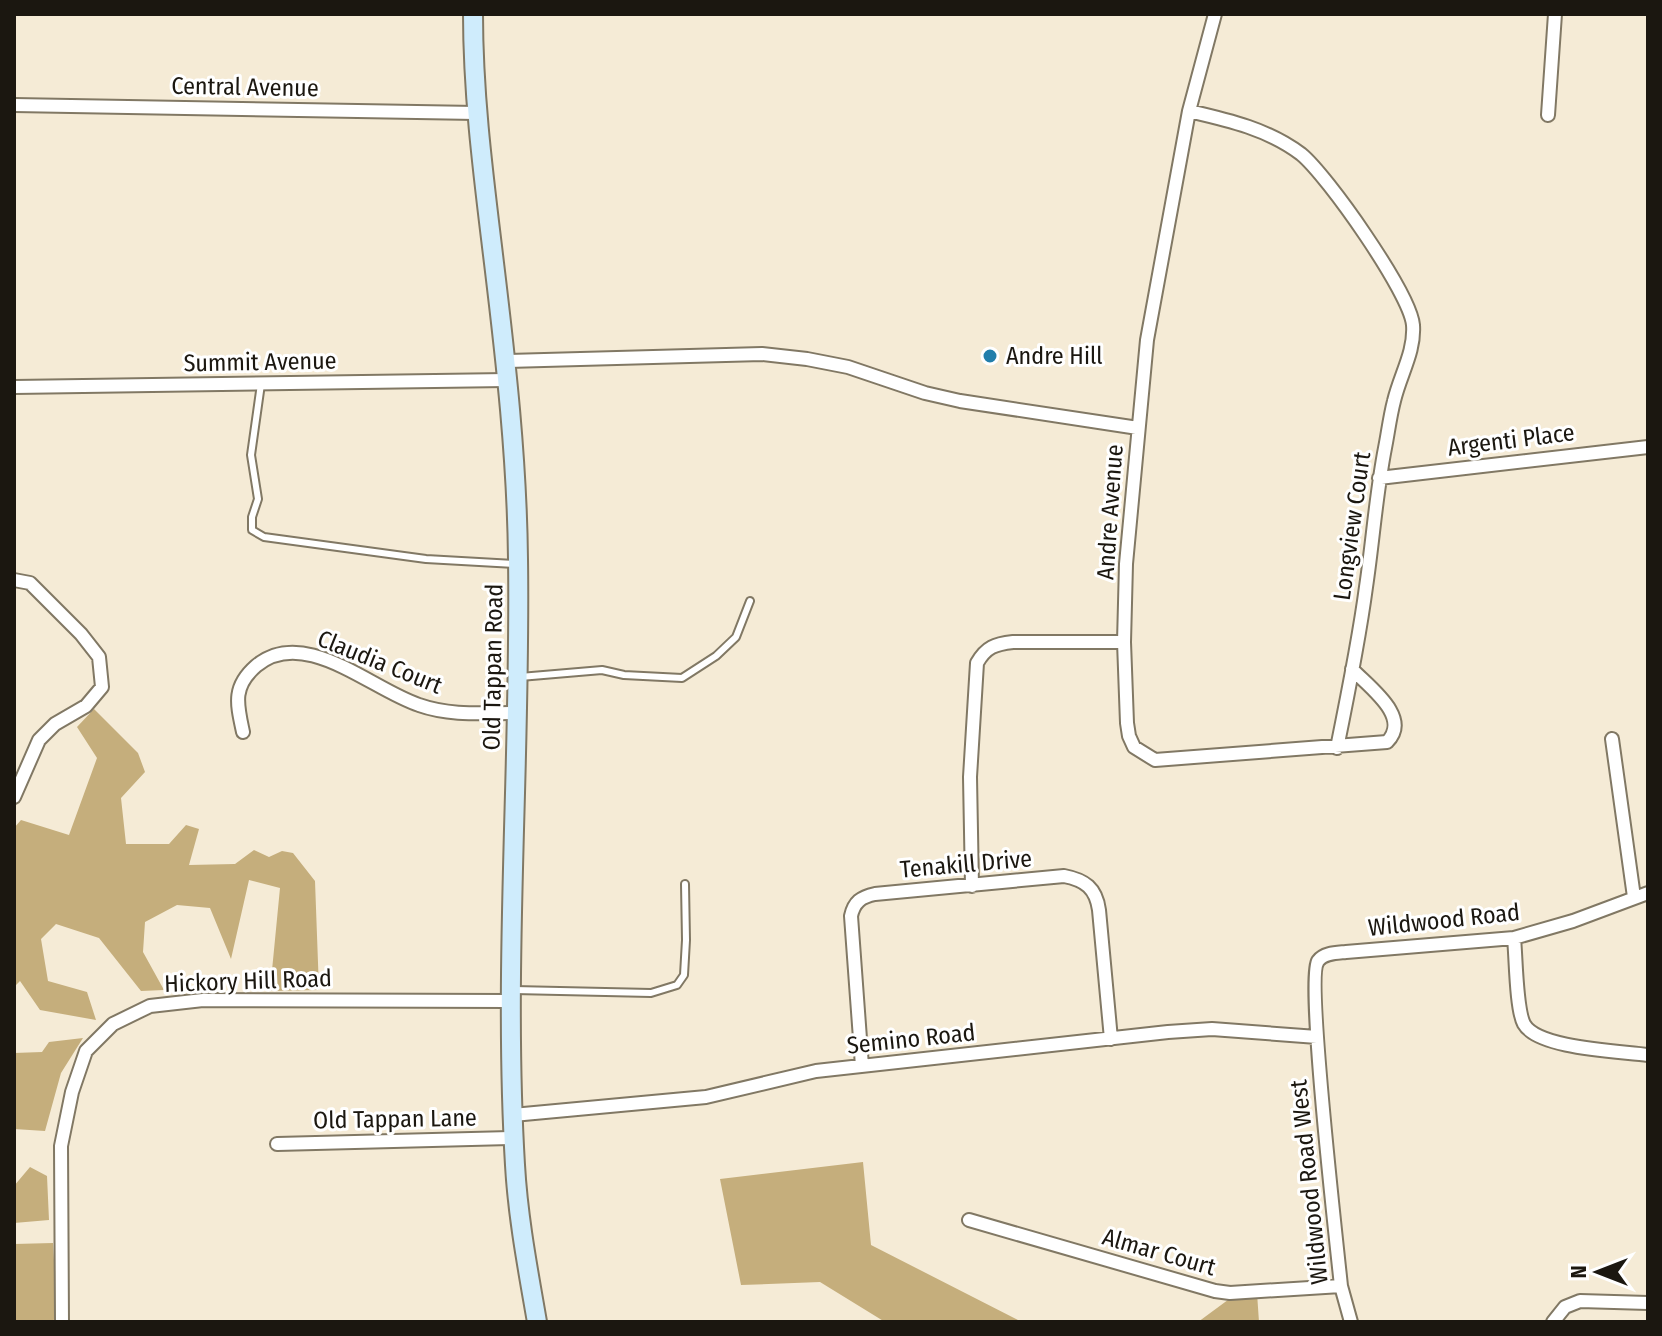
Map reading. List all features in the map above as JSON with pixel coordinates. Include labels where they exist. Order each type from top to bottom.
[{"type":"main road","name":"Old Tappan Road","points":[[473,14],[476,113],[515,465],[517,677],[510,996],[513,1115],[519,1218],[537,1322]]},
{"type":"street","name":"Andre Avenue","points":[[1124,642],[1126,564],[1147,340],[1189,111],[1215,14]]},
{"type":"street","points":[[1548,115],[1555,14]]},
{"type":"street","name":"Central Avenue","points":[[14,105],[476,113]]},
{"type":"street","name":"Longview Court","points":[[1189,111],[1259,131],[1301,155],[1317,169],[1391,274],[1402,292],[1413,322],[1413,338],[1394,399],[1379,478],[1366,585],[1337,748]]},
{"type":"street","points":[[505,361],[762,354],[848,367],[925,393],[960,401],[1138,428]]},
{"type":"street","name":"Summit Avenue","points":[[14,387],[507,380]]},
{"type":"street","name":"Argenti Place","points":[[1379,478],[1648,447]]},
{"type":"street","points":[[14,580],[30,583],[81,634],[99,657],[102,687],[86,706],[55,724],[39,740],[14,797]]},
{"type":"street","points":[[972,886],[972,735],[977,663],[985,649],[1013,642],[1124,642],[1129,736],[1143,755],[1155,760],[1387,742],[1393,735],[1396,722],[1390,710],[1352,669]]},
{"type":"street","name":"Claudia Court","points":[[243,732],[236,703],[243,678],[265,658],[292,652],[321,657],[417,705],[451,713],[516,713]]},
{"type":"street","points":[[1612,739],[1634,897]]},
{"type":"street","name":"Tenakill Drive","points":[[862,1066],[851,916],[854,905],[863,897],[875,894],[1064,876],[1088,885],[1097,895],[1111,1039]]},
{"type":"street","name":"Wildwood Road","points":[[1317,1037],[1314,970],[1318,960],[1330,954],[1514,938],[1573,921],[1648,893]]},
{"type":"street","points":[[1514,938],[1520,1007],[1524,1024],[1534,1034],[1565,1044],[1648,1055]]},
{"type":"street","name":"Hickory Hill Road","points":[[62,1322],[61,1141],[72,1092],[86,1051],[113,1024],[150,1006],[203,1000],[510,996]]},
{"type":"street","name":"Semino Road","points":[[513,1115],[706,1097],[816,1071],[1212,1029],[1317,1037]]},
{"type":"street","name":"Wildwood Road West","points":[[1317,1037],[1341,1286],[1351,1322]]},
{"type":"street","name":"Old Tappan Lane","points":[[277,1144],[514,1138]]},
{"type":"street","name":"Almar Court","points":[[969,1220],[1215,1291],[1230,1293],[1341,1286]]},
{"type":"street","points":[[1553,1322],[1565,1307],[1580,1301],[1648,1303]]},
{"type":"lane","points":[[261,384],[251,455],[258,499],[252,517],[252,530],[264,537],[426,559],[518,564]]},
{"type":"lane","points":[[517,677],[602,670],[624,675],[682,678],[698,670],[736,637],[750,601]]},
{"type":"lane","points":[[510,996],[651,993],[677,985],[684,975],[685,884]]},
{"type":"shaded area","points":[[94,709],[138,753],[145,772],[121,798],[126,844],[169,844],[186,825],[199,829],[189,865],[235,864],[254,850],[269,857],[282,851],[293,853],[315,881],[319,990],[270,991],[280,888],[249,880],[231,959],[210,908],[177,905],[145,922],[143,952],[164,990],[141,991],[99,938],[56,924],[41,939],[48,981],[87,992],[96,1020],[40,1010],[20,981],[14,987],[14,828],[21,820],[69,835],[97,758],[77,727]]},
{"type":"shaded area","points":[[83,1038],[61,1073],[45,1131],[14,1129],[14,1053],[42,1052],[49,1042]]},
{"type":"shaded area","points":[[863,1162],[871,1245],[1022,1322],[885,1322],[820,1282],[741,1285],[720,1179]]},
{"type":"shaded area","points":[[30,1167],[47,1176],[49,1220],[14,1223],[14,1186]]},
{"type":"shaded area","points":[[53,1243],[57,1311],[53,1322],[14,1322],[14,1244]]},
{"type":"shaded area","points":[[1257,1293],[1259,1322],[1198,1322],[1236,1294]]},
{"type":"place","name":"Andre Hill","points":[[990,356]]}]
